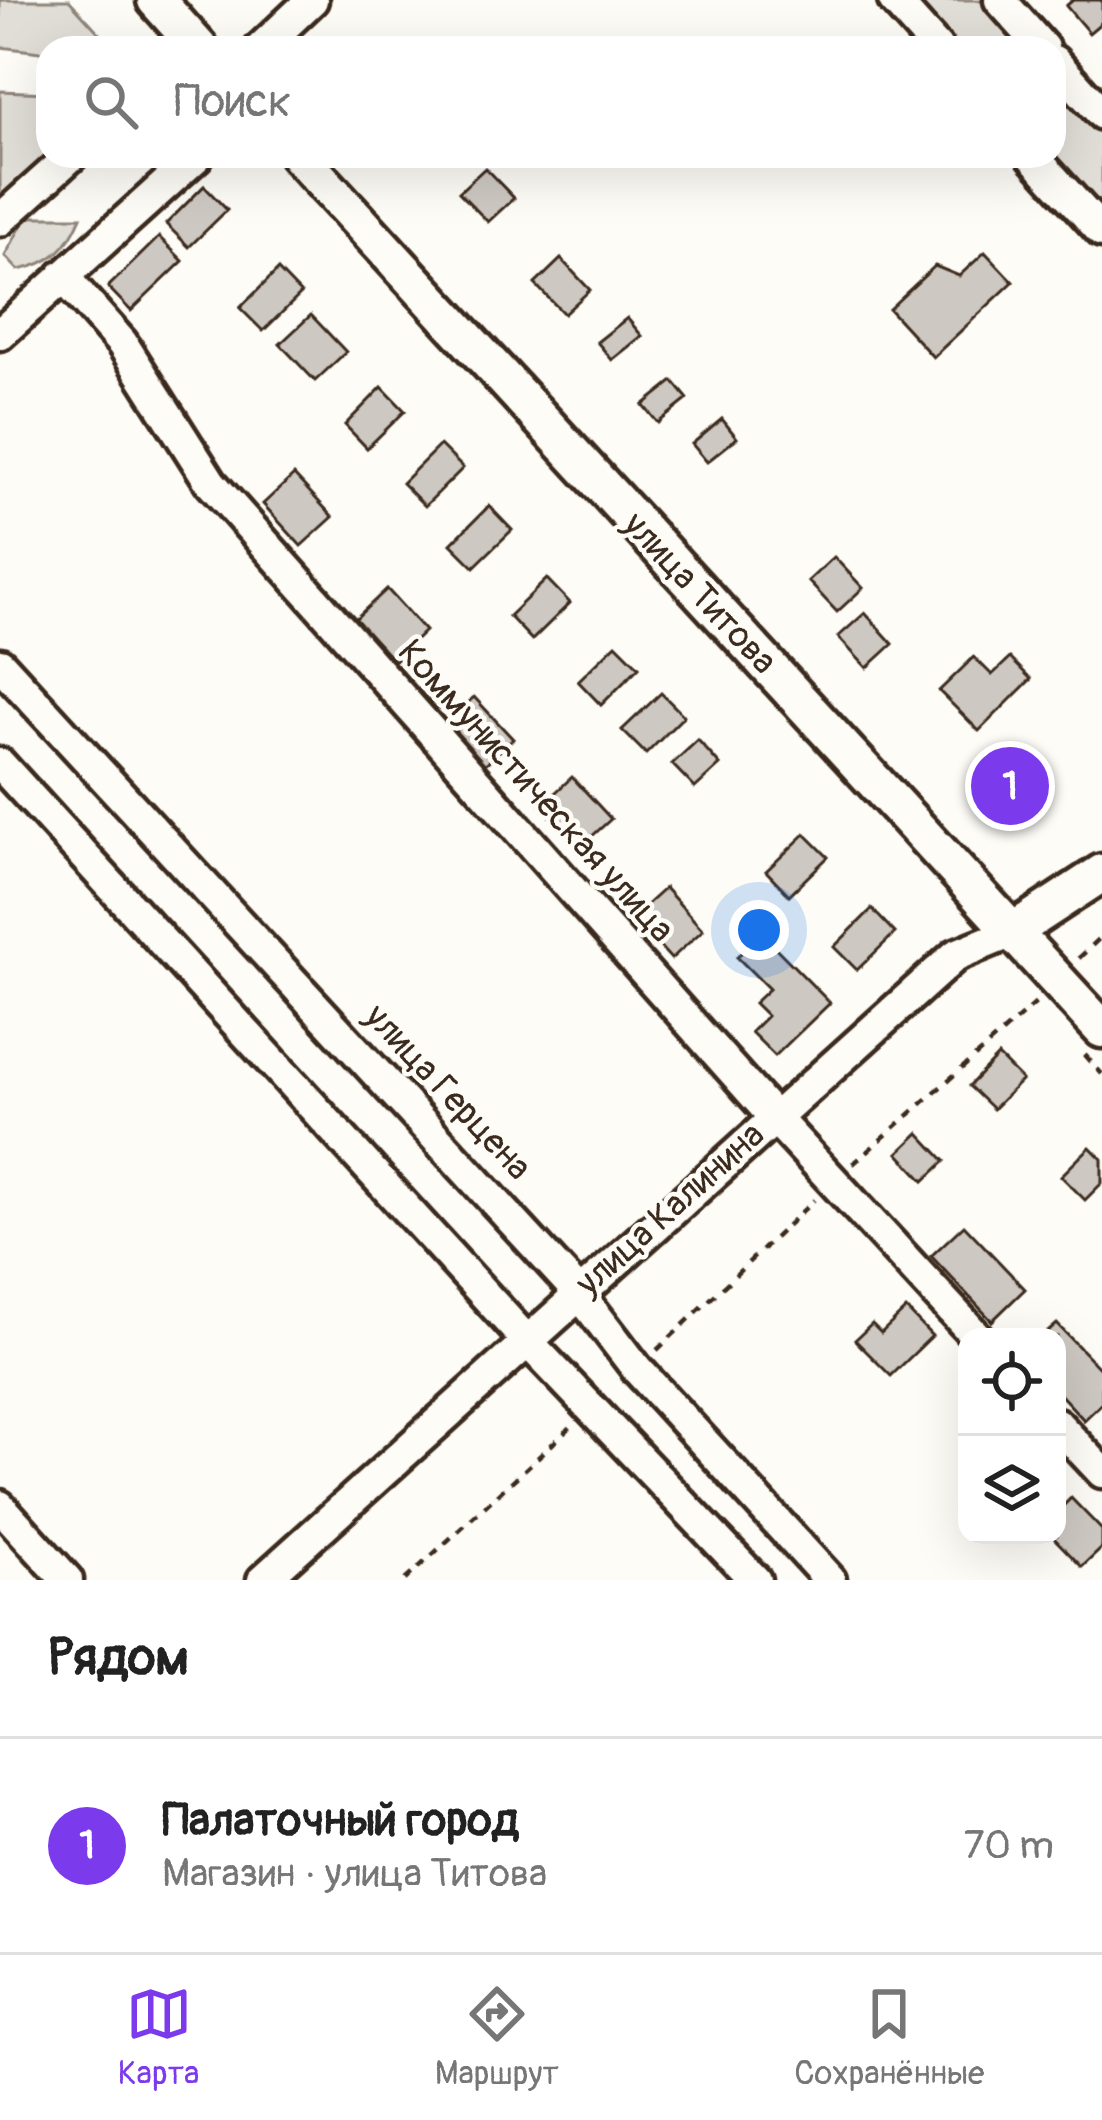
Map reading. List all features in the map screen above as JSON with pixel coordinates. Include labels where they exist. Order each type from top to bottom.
[{"type":"main road","points":[[156,0],[186,36]]},
{"type":"main road","name":"улица Титова","points":[[309,168],[1102,1029]]},
{"type":"main road","name":"улица Калинина","points":[[1012,932],[1102,872]]},
{"type":"street","points":[[274,36],[312,0]]},
{"type":"street","points":[[894,0],[926,36]]},
{"type":"street","points":[[1000,0],[1032,36]]},
{"type":"street","points":[[1066,74],[1102,114]]},
{"type":"street","points":[[0,220],[58,168]]},
{"type":"street","points":[[0,334],[184,168]]},
{"type":"street","points":[[1044,168],[1102,232]]},
{"type":"street","name":"Коммунистическая улица","points":[[63,276],[122,343],[211,483],[772,1115],[969,1328]]},
{"type":"street","name":"улица Герцена","points":[[0,664],[578,1292],[637,1369],[830,1580]]},
{"type":"street","points":[[0,764],[526,1341],[593,1405],[755,1580]]},
{"type":"street","name":"улица Калинина","points":[[262,1580],[772,1115],[956,955],[1012,932]]},
{"type":"street","points":[[1066,1434],[1102,1472]]},
{"type":"street","points":[[0,1506],[67,1580]]},
{"type":"path","points":[[1066,970],[1102,936]]},
{"type":"path","points":[[637,1369],[833,1182],[1034,1001]]},
{"type":"path","points":[[405,1580],[593,1405]]},
{"type":"shaded area","points":[[0,0],[69,0],[102,36],[36,36],[36,52],[0,47]]},
{"type":"shaded area","points":[[909,0],[992,0],[1024,36],[940,36]]},
{"type":"shaded area","points":[[1066,84],[1102,125],[1102,213],[1056,168],[1066,168]]},
{"type":"shaded area","points":[[0,91],[36,92],[36,166],[0,200]]},
{"type":"shaded area","points":[[26,217],[81,217],[57,253],[18,270],[5,256]]},
{"type":"building","points":[[1073,0],[1102,0],[1102,22],[1089,33],[1066,6]]},
{"type":"building","points":[[485,168],[514,198],[488,222],[459,192]]},
{"type":"building","points":[[204,186],[227,210],[189,247],[166,224]]},
{"type":"building","points":[[159,237],[183,261],[131,311],[108,287]]},
{"type":"building","points":[[985,252],[1013,282],[933,357],[889,309],[935,266],[959,276]]},
{"type":"building","points":[[561,259],[590,290],[564,314],[535,284]]},
{"type":"building","points":[[278,270],[301,294],[263,331],[240,308]]},
{"type":"building","points":[[311,315],[346,352],[315,381],[280,344]]},
{"type":"building","points":[[627,318],[642,336],[612,360],[597,342]]},
{"type":"building","points":[[673,381],[688,399],[658,423],[643,405]]},
{"type":"building","points":[[382,387],[405,411],[367,448],[345,425]]},
{"type":"building","points":[[722,419],[737,438],[707,462],[692,444]]},
{"type":"building","points":[[440,445],[463,468],[425,506],[402,483]]},
{"type":"building","points":[[294,475],[333,517],[301,546],[263,504]]},
{"type":"building","points":[[489,506],[512,530],[474,567],[451,544]]},
{"type":"building","points":[[834,557],[863,588],[837,612],[808,581]]},
{"type":"building","points":[[547,579],[570,603],[532,640],[509,616]]},
{"type":"building","points":[[387,589],[425,631],[394,661],[355,619]]},
{"type":"building","points":[[865,613],[893,644],[867,668],[838,637]]},
{"type":"building","points":[[616,644],[639,667],[601,705],[578,681]]},
{"type":"building","points":[[974,657],[992,675],[1010,658],[1031,679],[979,731],[939,691]]},
{"type":"building","points":[[661,693],[684,716],[646,754],[622,730]]},
{"type":"building","points":[[474,697],[513,739],[481,768],[442,726]]},
{"type":"building","points":[[698,740],[720,765],[695,788],[672,764]]},
{"type":"building","points":[[1010,751],[1047,788],[1018,817],[981,780]]},
{"type":"building","points":[[572,777],[611,819],[579,848],[541,806]]},
{"type":"building","points":[[805,834],[828,857],[789,895],[766,871]]},
{"type":"building","points":[[665,888],[703,930],[671,959],[633,917]]},
{"type":"building","points":[[872,909],[895,933],[857,970],[834,947]]},
{"type":"building","points":[[761,933],[830,1003],[775,1056],[751,1032],[767,1016],[754,1003],[769,989],[737,957]]},
{"type":"building","points":[[998,1056],[1022,1080],[993,1109],[969,1086]]},
{"type":"building","points":[[919,1133],[945,1161],[924,1181],[898,1153]]},
{"type":"building","points":[[1090,1147],[1102,1159],[1102,1183],[1085,1200],[1061,1176]]},
{"type":"building","points":[[964,1225],[1025,1289],[992,1321],[931,1256]]},
{"type":"building","points":[[906,1309],[932,1336],[891,1376],[855,1340],[872,1324],[881,1333]]},
{"type":"building","points":[[1066,1333],[1102,1371],[1102,1403],[1084,1420],[1066,1401]]},
{"type":"building","points":[[1071,1498],[1102,1530],[1102,1548],[1082,1567],[1060,1544],[1066,1544],[1066,1503]]},
{"type":"place","name":"Палаточный город","points":[[1010,786]]}]
